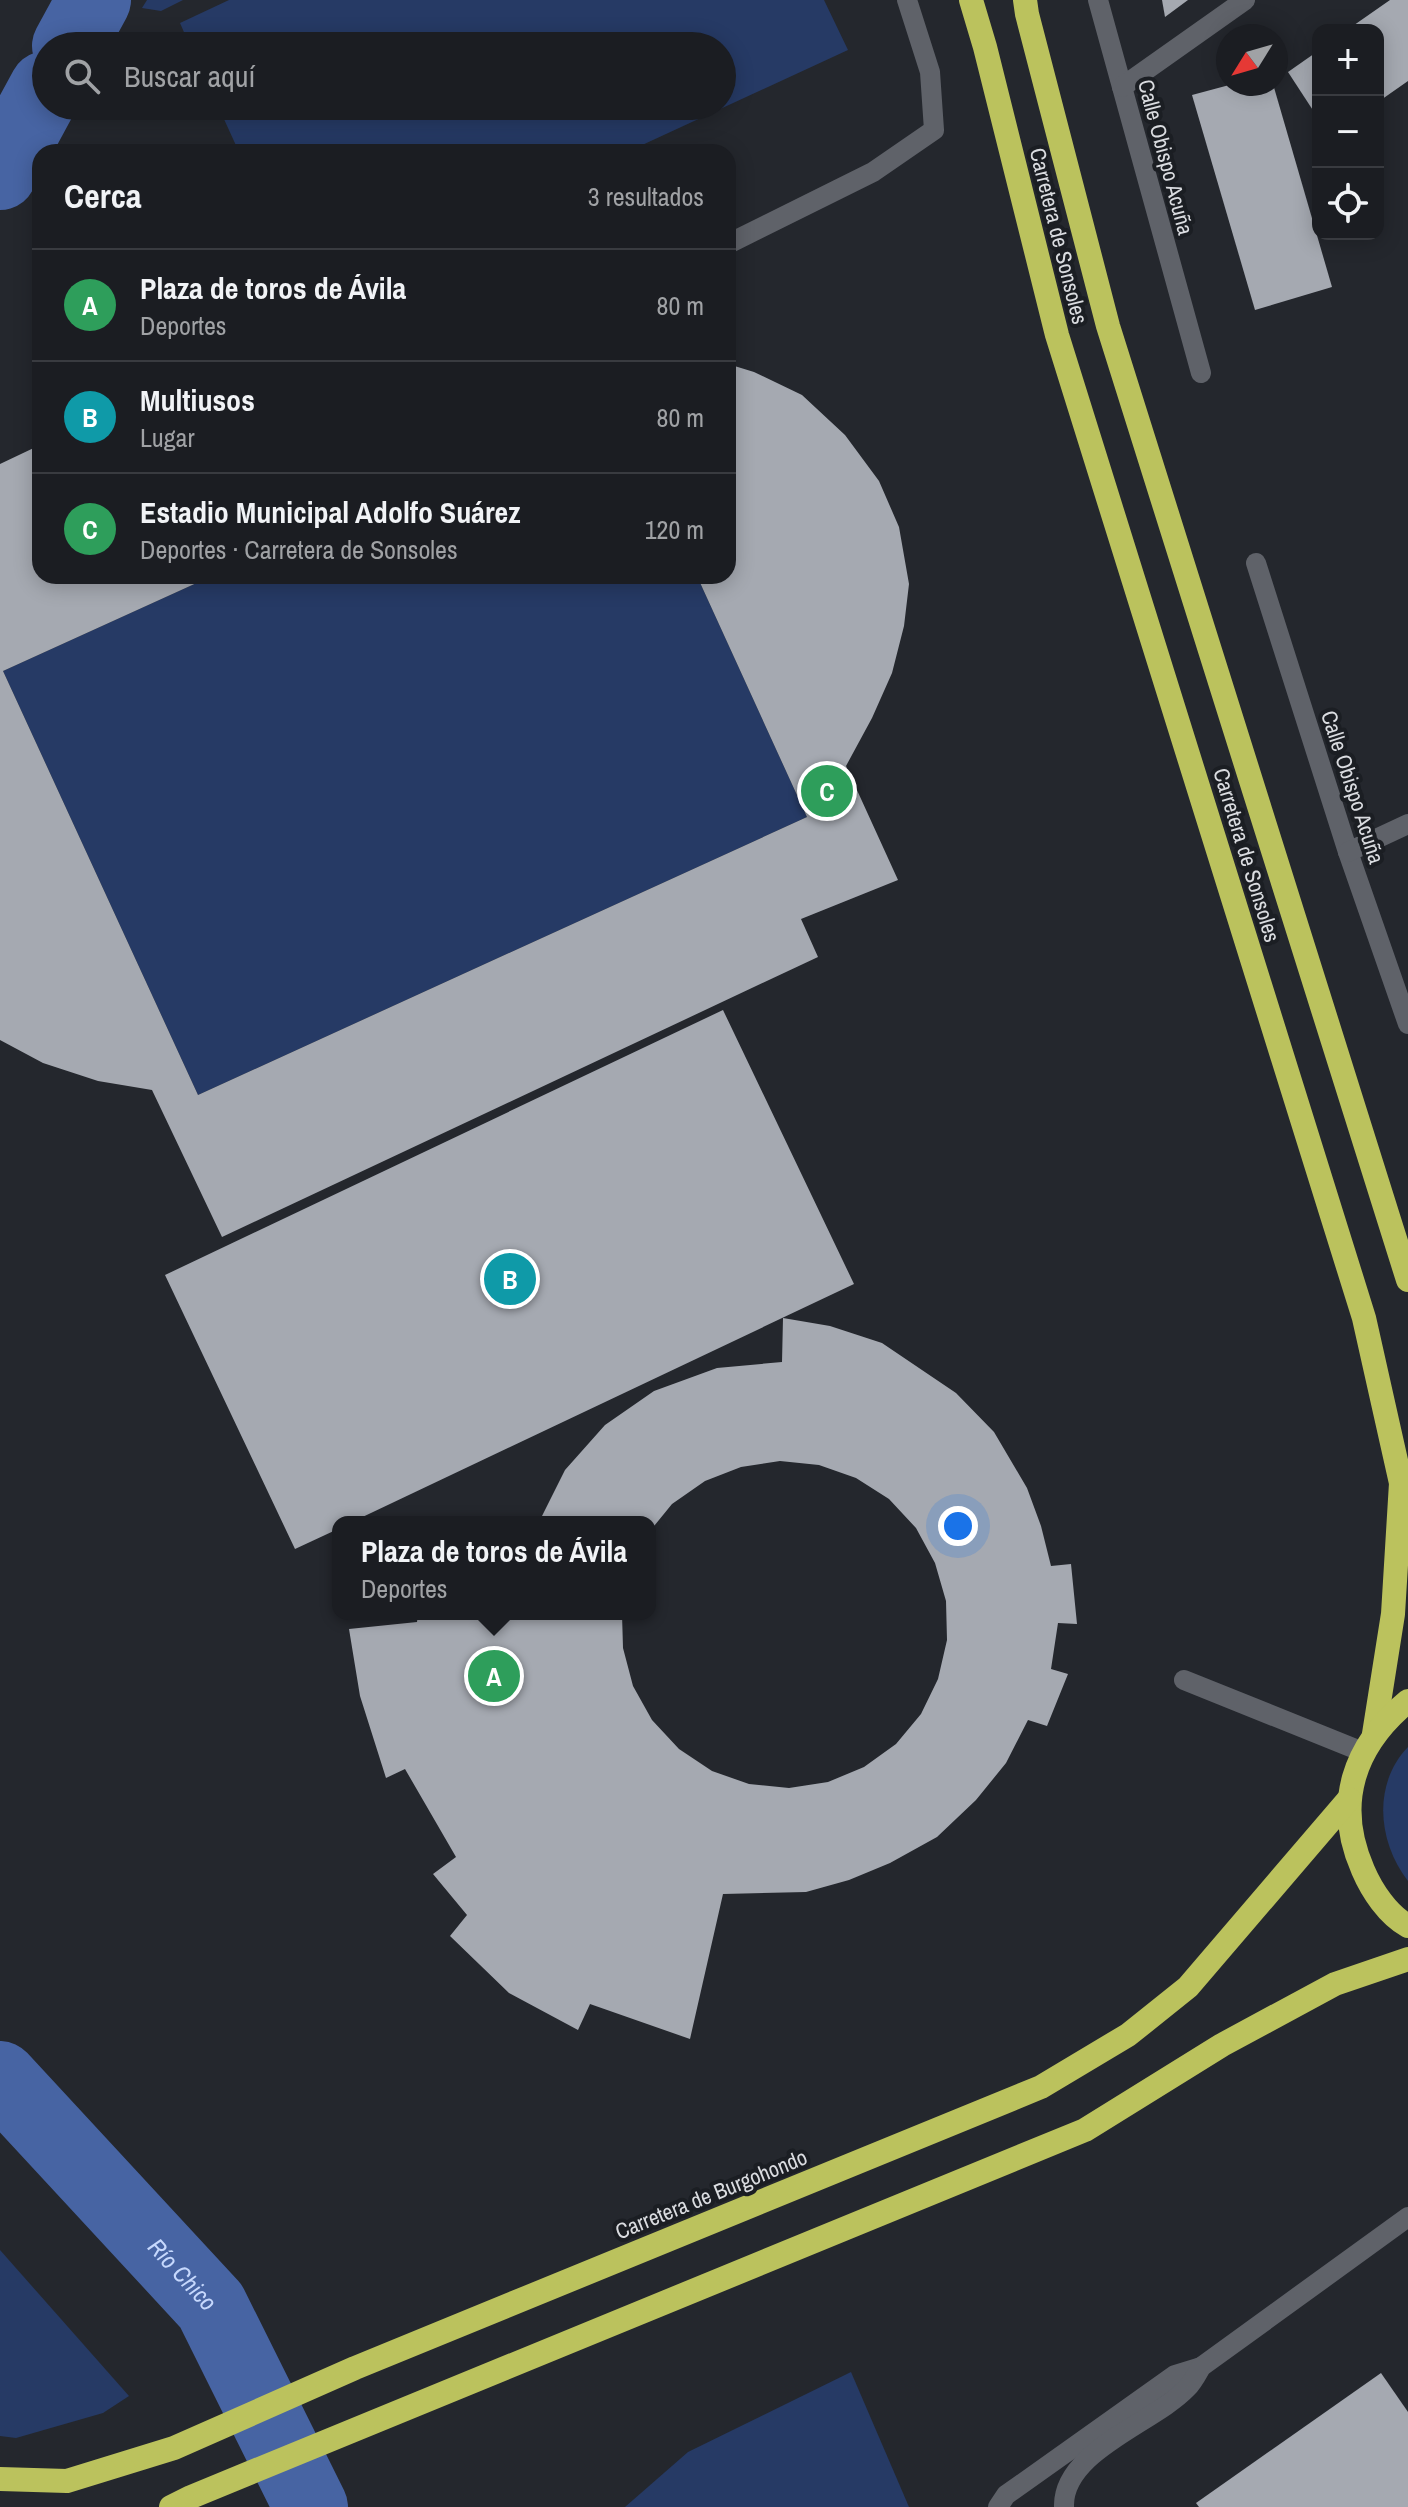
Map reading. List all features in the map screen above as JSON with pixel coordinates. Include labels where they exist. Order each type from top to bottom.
[{"type":"highway","name":"Carretera de Sonsoles","points":[[971,0],[1057,335],[1364,1318],[1401,1483],[1393,1614],[1369,1743],[1354,1775],[1349,1799]]},
{"type":"highway","name":"Carretera de Sonsoles","points":[[1025,0],[1108,326],[1408,1280]]},
{"type":"highway","points":[[1369,1743],[1408,1701]]},
{"type":"highway","points":[[1349,1799],[1352,1846],[1371,1889],[1408,1926]]},
{"type":"highway","name":"Carretera de Burgohondo","points":[[0,2479],[67,2481],[174,2448],[355,2368],[1041,2087],[1128,2035],[1188,1987],[1349,1799]]},
{"type":"highway","points":[[181,2502],[1085,2130],[1222,2045],[1335,1984],[1408,1959]]},
{"type":"street","points":[[736,240],[873,172],[934,130],[930,72],[907,0]]},
{"type":"street","name":"Calle Obispo Acuña","points":[[1098,0],[1201,373]]},
{"type":"street","points":[[1122,87],[1245,0]]},
{"type":"street","name":"Calle Obispo Acuña","points":[[1256,563],[1348,852],[1408,1024]]},
{"type":"street","points":[[1348,852],[1408,824]]},
{"type":"street","points":[[1184,1680],[1369,1743]]},
{"type":"street","points":[[998,2507],[1006,2495],[1175,2375],[1201,2367],[1408,2217]]},
{"type":"street","points":[[1064,2507],[1063,2495],[1083,2464],[1187,2389],[1201,2367]]},
{"type":"shaded area","points":[[147,0],[183,0],[161,11],[142,8]]},
{"type":"shaded area","points":[[229,0],[824,0],[848,50],[736,102],[736,32],[184,32],[180,23]]},
{"type":"shaded area","points":[[224,120],[696,120],[644,144],[235,144]]},
{"type":"shaded area","points":[[194,584],[701,584],[807,817],[198,1095],[3,671]]},
{"type":"shaded area","points":[[1408,1747],[1408,1881],[1390,1849],[1383,1814],[1389,1778]]},
{"type":"shaded area","points":[[0,2250],[129,2396],[103,2413],[16,2438],[0,2436]]},
{"type":"shaded area","points":[[851,2372],[909,2507],[625,2507],[688,2452]]},
{"type":"building","points":[[1162,0],[1188,0],[1165,17]]},
{"type":"building","points":[[1390,0],[1408,0],[1408,81],[1384,98],[1384,24],[1356,24]]},
{"type":"building","points":[[1312,55],[1312,109],[1288,72]]},
{"type":"building","points":[[1216,89],[1216,96],[1276,96],[1312,218],[1312,240],[1318,240],[1332,287],[1255,310],[1192,95]]},
{"type":"building","points":[[736,366],[802,395],[845,435],[879,481],[899,527],[909,584],[904,626],[892,673],[846,766],[898,880],[801,919],[818,957],[222,1237],[152,1090],[98,1081],[43,1063],[0,1040],[0,464],[32,449],[32,584],[194,584],[3,671],[198,1095],[807,817],[701,584],[736,584]]},
{"type":"building","points":[[723,1010],[854,1284],[365,1516],[332,1516],[332,1532],[295,1549],[165,1275]]},
{"type":"building","points":[[783,1318],[830,1326],[882,1343],[956,1393],[994,1432],[1027,1488],[1051,1566],[1071,1564],[1077,1624],[1058,1623],[1051,1669],[1068,1674],[1047,1726],[1028,1720],[1006,1763],[976,1800],[937,1837],[890,1863],[849,1880],[806,1892],[723,1894],[690,2039],[590,2004],[578,2030],[509,1993],[450,1936],[467,1915],[433,1874],[456,1857],[405,1769],[386,1778],[360,1696],[349,1629],[417,1620],[622,1620],[623,1648],[633,1686],[652,1720],[679,1749],[712,1771],[749,1784],[789,1788],[828,1782],[864,1767],[896,1744],[921,1714],[938,1679],[947,1640],[946,1601],[935,1563],[916,1528],[889,1499],[856,1478],[819,1465],[780,1461],[741,1467],[705,1481],[672,1504],[656,1524],[656,1516],[542,1516],[565,1470],[605,1425],[654,1391],[717,1368],[782,1362]]},
{"type":"building","points":[[1381,2373],[1408,2412],[1408,2507],[1199,2507],[1196,2503]]},
{"type":"waterway","name":"Río Chico","points":[[77,32],[94,0]]},
{"type":"waterway","name":"Río Chico","points":[[0,173],[32,114]]},
{"type":"waterway","name":"Río Chico","points":[[0,2078],[211,2306],[311,2507]]},
{"type":"place","name":"Estadio Municipal Adolfo Suárez","points":[[827,791]]},
{"type":"place","name":"Multiusos","points":[[510,1279]]},
{"type":"place","name":"Plaza de toros de Ávila","points":[[494,1676]]}]
